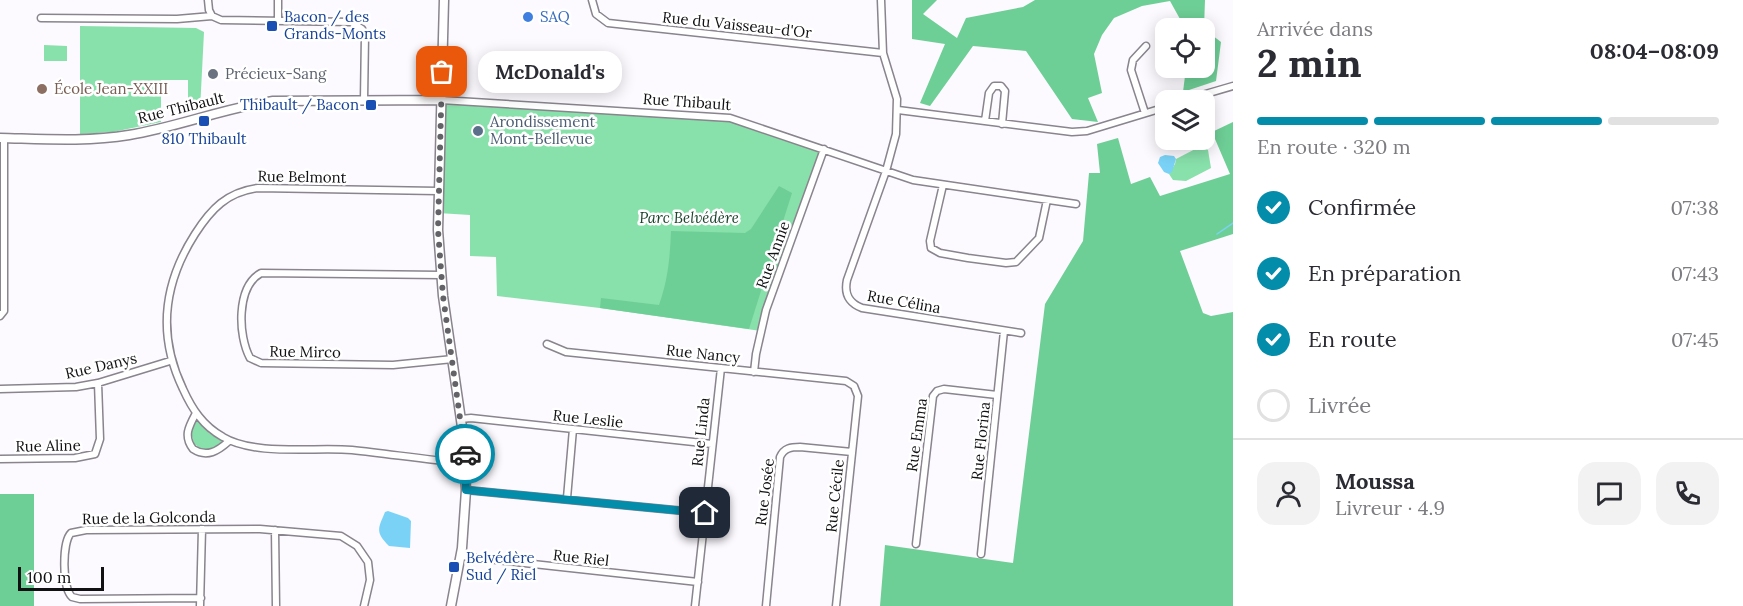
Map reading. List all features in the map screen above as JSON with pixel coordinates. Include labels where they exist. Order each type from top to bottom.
[{"type":"street","points":[[208,0],[212,16]]},
{"type":"street","points":[[278,0],[278,21]]},
{"type":"street","points":[[444,0],[438,230],[441,275],[461,419],[466,490],[461,556],[451,606]]},
{"type":"street","name":"Rue du Vaisseau-d'Or","points":[[592,0],[593,9],[598,17],[608,22],[883,53]]},
{"type":"street","name":"Rue Célina","points":[[881,0],[883,53],[895,88],[898,110],[896,134],[886,171],[845,287],[849,299],[862,308],[1021,333]]},
{"type":"street","points":[[41,18],[177,20],[212,16],[221,20],[346,22],[357,25],[365,35],[364,100]]},
{"type":"street","points":[[1145,113],[1131,70],[1133,60],[1146,46]]},
{"type":"street","points":[[985,121],[989,93],[994,86],[1001,86],[1005,91],[1002,123]]},
{"type":"street","points":[[1215,91],[1233,86]]},
{"type":"street","name":"Rue Thibault","points":[[2,138],[108,137],[143,132],[257,104],[284,101],[441,100],[730,118],[913,180],[1076,204]]},
{"type":"street","points":[[898,110],[1065,132],[1079,132],[1155,110]]},
{"type":"street","points":[[1,315],[4,311],[2,138]]},
{"type":"street","name":"Rue Annie","points":[[754,372],[766,310],[824,149]]},
{"type":"street","points":[[943,185],[931,248],[940,253],[987,261],[1012,263],[1021,259],[1039,238],[1047,200]]},
{"type":"street","name":"Rue Belmont","points":[[438,191],[258,188],[241,191],[226,198],[208,214],[174,274],[170,291],[167,341],[170,361],[196,413],[209,427],[229,441],[261,448],[355,450],[465,464]]},
{"type":"street","name":"Rue Mirco","points":[[441,275],[261,273],[254,278],[246,294],[241,332],[250,358],[261,363],[393,365],[453,359]]},
{"type":"street","name":"Rue Florina","points":[[981,554],[1004,331]]},
{"type":"street","name":"Rue Nancy","points":[[547,344],[566,352],[846,381],[856,388]]},
{"type":"street","name":"Rue Danys","points":[[0,389],[60,388],[98,383],[170,361]]},
{"type":"street","name":"Rue Linda","points":[[695,606],[721,368]]},
{"type":"street","name":"Rue Aline","points":[[0,459],[75,458],[95,454],[100,439],[98,383]]},
{"type":"street","name":"Rue Cécile","points":[[836,606],[858,396],[856,388]]},
{"type":"street","name":"Rue Emma","points":[[916,544],[933,396],[937,391],[944,389],[997,395]]},
{"type":"street","points":[[196,413],[187,438],[193,449],[204,454],[211,453],[222,448],[229,441]]},
{"type":"street","name":"Rue Leslie","points":[[461,419],[471,418],[712,444]]},
{"type":"street","points":[[567,498],[573,429]]},
{"type":"street","name":"Rue Josée","points":[[766,606],[780,457],[783,452],[793,447],[852,452]]},
{"type":"street","points":[[466,490],[705,513]]},
{"type":"street","points":[[200,606],[202,529]]},
{"type":"street","name":"Rue de la Golconda","points":[[201,598],[80,599],[72,597],[66,587],[65,544],[71,532],[80,530],[275,530],[335,534],[347,538],[357,546],[368,562],[370,574],[364,606]]},
{"type":"street","points":[[275,530],[276,606]]},
{"type":"street","name":"Rue Riel","points":[[461,556],[698,582]]},
{"type":"green space","points":[[912,0],[937,0],[923,14],[957,38],[966,18],[1023,7],[1035,0],[1205,0],[1204,18],[1179,18],[1170,1],[1142,6],[1114,18],[1102,35],[1094,54],[1102,93],[1088,98],[1098,122],[1072,119],[1026,51],[973,46],[930,106],[920,103],[945,44],[912,39]]},
{"type":"green space","points":[[80,26],[196,28],[204,32],[200,110],[188,113],[188,80],[161,80],[161,122],[113,132],[80,134]]},
{"type":"green space","points":[[1215,37],[1221,42],[1216,81],[1183,90],[1185,78],[1215,78]]},
{"type":"green space","points":[[44,45],[67,46],[67,61],[44,61]]},
{"type":"green space","name":"Parc Belvédère","points":[[441,100],[724,117],[824,149],[761,331],[497,296],[496,257],[470,256],[470,215],[438,213]]},
{"type":"green space","points":[[1233,122],[1233,234],[1180,251],[1203,313],[1211,316],[1233,312],[1233,606],[880,606],[885,545],[1013,563],[1045,304],[1083,241],[1089,173],[1100,173],[1097,144],[1118,138],[1131,184],[1150,177],[1160,196],[1230,174],[1215,139],[1215,131]]},
{"type":"green space","points":[[1193,150],[1208,150],[1211,168],[1186,181],[1173,180],[1169,174],[1176,159]]},
{"type":"green space","points":[[779,186],[792,193],[749,329],[600,308],[601,298],[659,305],[665,287],[671,231],[745,233],[751,229]]},
{"type":"green space","points":[[197,420],[209,433],[223,442],[217,448],[205,451],[194,444],[191,432]]},
{"type":"green space","points":[[0,494],[34,494],[34,606],[0,606]]},
{"type":"water","points":[[1174,156],[1176,159],[1172,172],[1169,174],[1164,172],[1158,163],[1160,157]]},
{"type":"water","points":[[388,511],[411,521],[410,548],[389,546],[381,537],[379,527],[385,512]]},
{"type":"waterway","points":[[1217,234],[1233,223]]},
{"type":"way so far","points":[[442,72],[438,230],[443,296],[465,454]]},
{"type":"place","name":"SAQ","points":[[528,17]]},
{"type":"place","name":"Bacon / des Grands-Monts","points":[[272,26]]},
{"type":"place","name":"McDonald's","points":[[442,72]]},
{"type":"place","name":"Précieux-Sang","points":[[213,74]]},
{"type":"place","name":"École Jean-XXIII","points":[[42,89]]},
{"type":"place","name":"Thibault / Bacon","points":[[371,105]]},
{"type":"place","name":"810 Thibault","points":[[204,121]]},
{"type":"place","name":"Arondissement Mont-Bellevue","points":[[478,131]]},
{"type":"place","name":"Belvédère Sud / Riel","points":[[454,567]]},
{"type":"route","points":[[465,454],[466,490],[705,513]]}]
